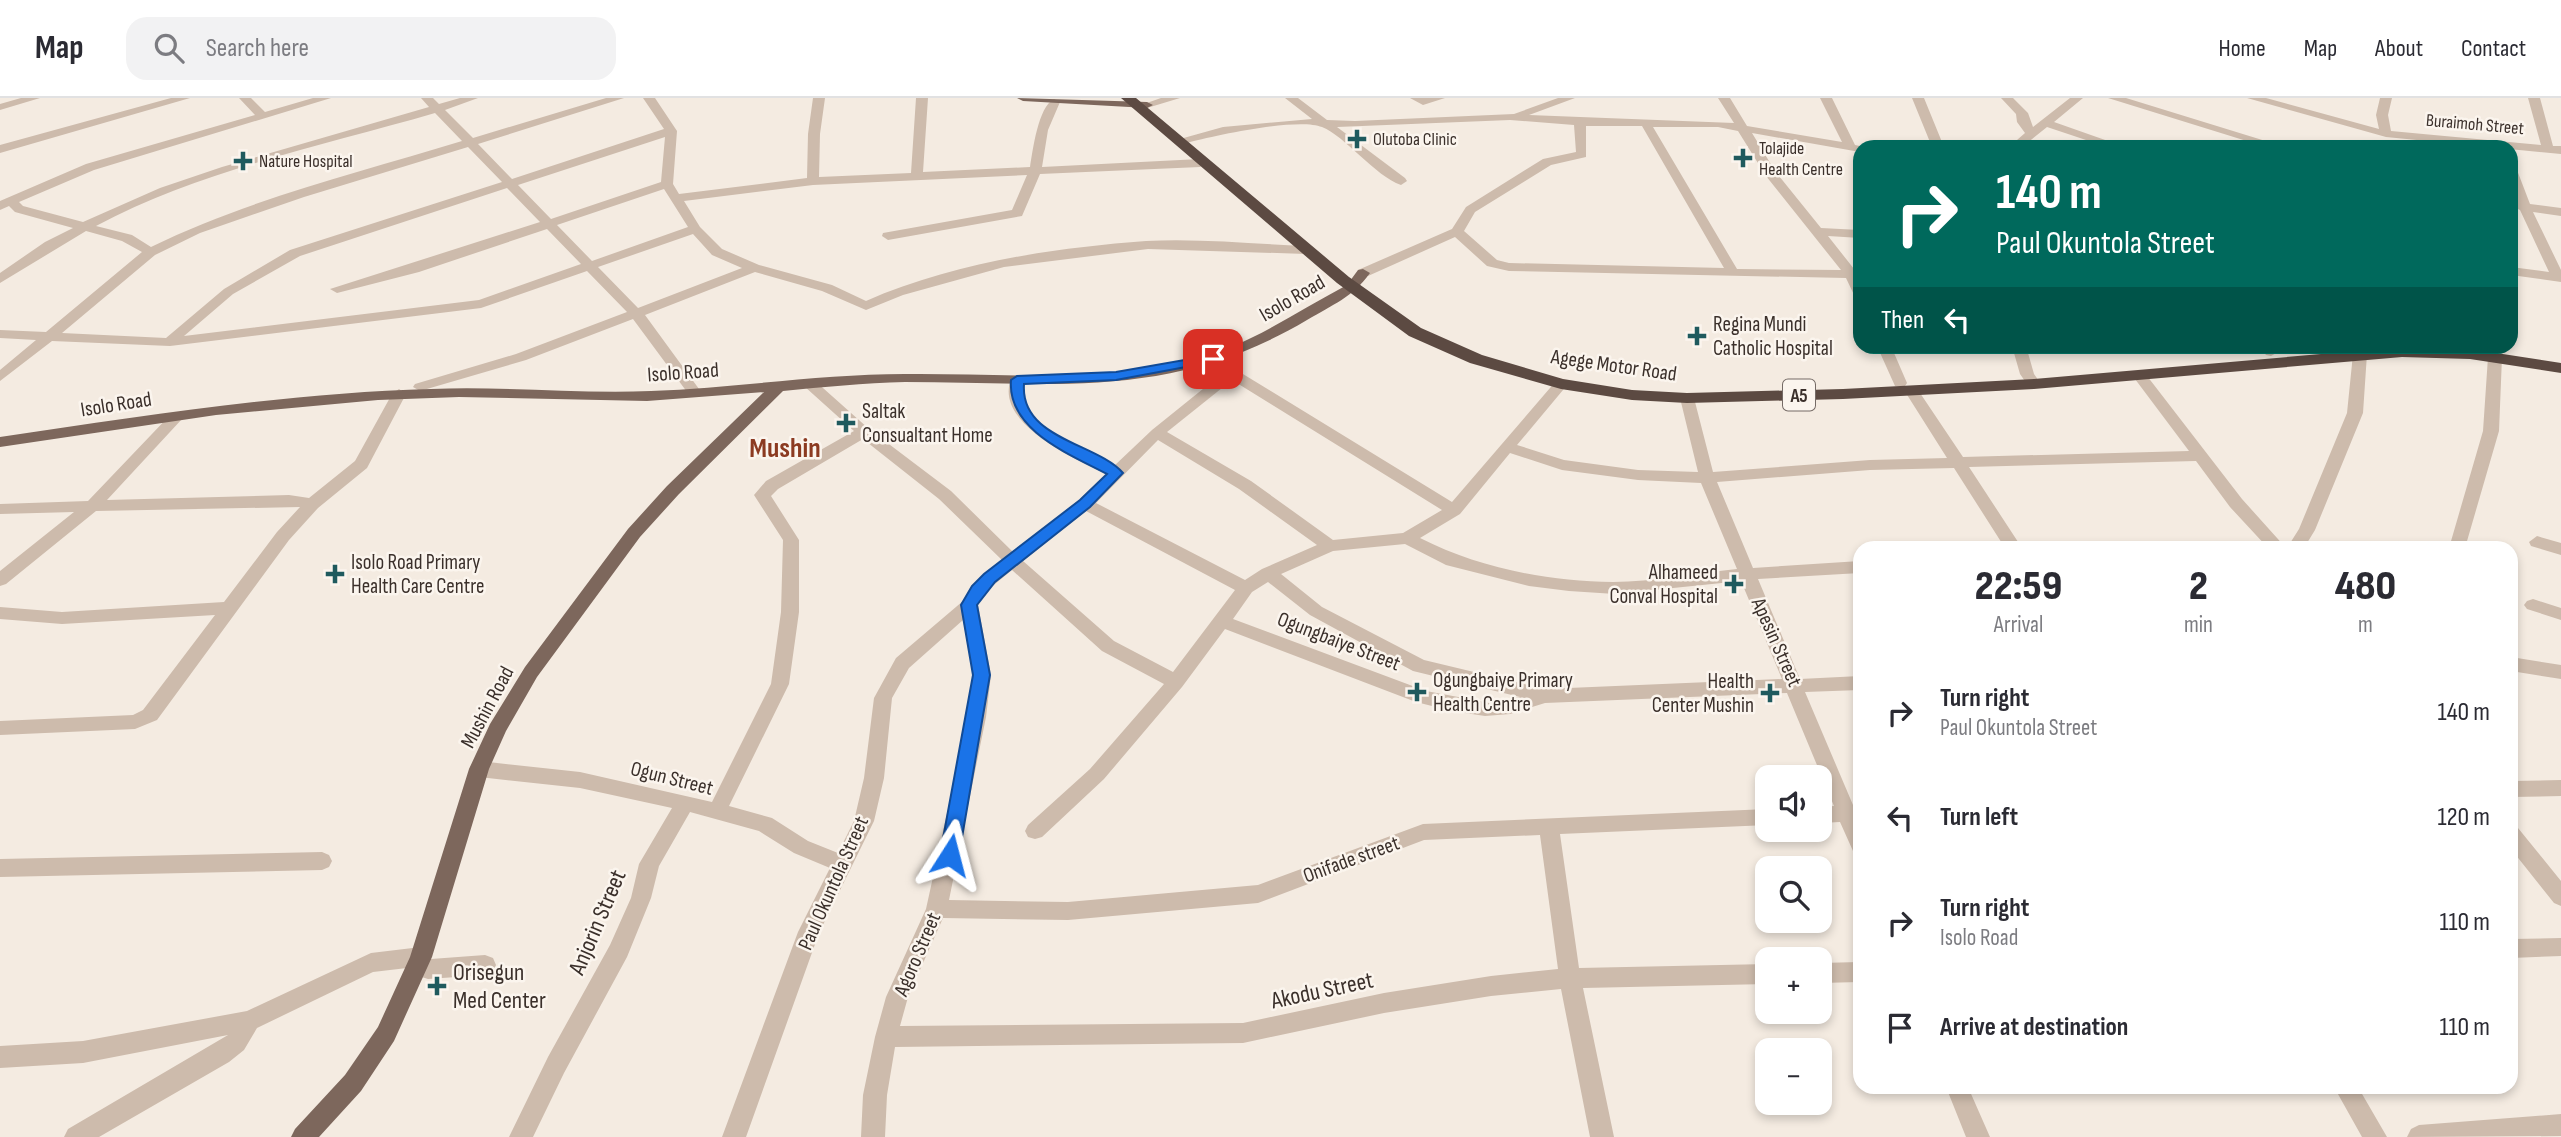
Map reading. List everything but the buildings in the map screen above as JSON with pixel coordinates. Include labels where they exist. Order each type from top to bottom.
[{"type":"highway","name":"Agege Motor Road","points":[[1138,102],[1186,139],[1415,332],[1476,359],[1561,384],[1632,395],[1687,398],[2139,374],[2360,354]]},
{"type":"highway","name":"Agege Motor Road","points":[[1138,102],[1200,163],[1306,250],[1420,325],[1455,343],[1512,363],[1575,379],[1687,392],[1905,387]]},
{"type":"highway","name":"Agege Motor Road","points":[[2030,379],[2229,354]]},
{"type":"highway","name":"Agege Motor Road","points":[[2463,354],[2561,368]]},
{"type":"highway","points":[[2518,354],[2561,361]]},
{"type":"main road","points":[[1023,98],[1054,102],[1138,102]]},
{"type":"main road","name":"Isolo Road","points":[[0,436],[301,401],[400,394],[645,397],[900,378],[1084,379],[1140,374],[1231,353],[1269,336],[1353,280]]},
{"type":"main road","name":"Isolo Road","points":[[0,442],[282,396],[419,387],[634,391],[692,389],[853,374],[1046,374],[1115,371],[1163,365],[1224,350],[1258,335],[1353,280]]},
{"type":"main road","name":"Mushin Road","points":[[303,1137],[353,1083],[386,1034],[419,962],[480,769],[496,729],[531,672],[634,533],[673,490],[779,386]]},
{"type":"street","points":[[0,107],[34,98]]},
{"type":"street","points":[[0,149],[184,98]]},
{"type":"street","points":[[245,98],[261,116]]},
{"type":"street","points":[[5,203],[90,167],[325,98]]},
{"type":"street","points":[[428,98],[647,326],[692,389]]},
{"type":"street","points":[[0,279],[87,225],[194,181],[472,98]]},
{"type":"street","points":[[0,377],[150,252],[248,211],[618,98]]},
{"type":"street","points":[[649,98],[671,131],[667,184],[695,229],[717,252],[754,268],[827,288],[866,306],[898,292],[1003,263],[1148,246],[1306,250]]},
{"type":"street","points":[[814,181],[814,134],[819,98]]},
{"type":"street","points":[[917,177],[922,98]]},
{"type":"street","points":[[1138,102],[1174,98]]},
{"type":"street","points":[[1291,98],[1401,181]]},
{"type":"street","points":[[1416,98],[1423,102],[1439,98]]},
{"type":"street","points":[[1510,117],[1569,98]]},
{"type":"street","points":[[1724,98],[1765,165],[1853,278]]},
{"type":"street","points":[[1826,98],[1853,145]]},
{"type":"street","points":[[1918,98],[1935,140]]},
{"type":"street","points":[[2007,98],[2022,113],[2023,122],[2033,135]]},
{"type":"street","points":[[2026,140],[2077,98]]},
{"type":"street","points":[[2114,98],[2254,140]]},
{"type":"street","name":"Buraimoh Street","points":[[2253,98],[2386,134],[2449,140]]},
{"type":"street","points":[[2386,98],[2382,115],[2386,134]]},
{"type":"street","points":[[2534,98],[2548,148]]},
{"type":"street","points":[[888,236],[1018,213],[1022,197],[1035,171],[1042,131],[1054,102]]},
{"type":"street","points":[[1186,139],[1259,125],[1510,117],[1580,122],[1688,122],[1853,148]]},
{"type":"street","points":[[1353,280],[1457,232],[1470,210],[1548,162],[1582,154],[1580,122]]},
{"type":"street","points":[[1645,122],[1733,273]]},
{"type":"street","points":[[2048,124],[2097,140]]},
{"type":"street","points":[[170,342],[226,291],[261,269],[295,253],[671,131]]},
{"type":"street","name":"Buraimoh Street","points":[[2518,146],[2561,150]]},
{"type":"street","points":[[677,198],[814,181],[1200,163]]},
{"type":"street","points":[[337,289],[414,269],[667,184]]},
{"type":"street","points":[[2518,188],[2560,278]]},
{"type":"street","points":[[5,203],[127,238],[150,252]]},
{"type":"street","points":[[2518,206],[2561,212]]},
{"type":"street","points":[[0,334],[170,342],[481,304],[695,229]]},
{"type":"street","points":[[1457,232],[1492,263],[1509,267],[1851,274]]},
{"type":"street","points":[[1819,232],[1853,234]]},
{"type":"street","points":[[419,387],[521,357],[635,316],[754,268]]},
{"type":"street","points":[[2518,272],[2560,278]]},
{"type":"street","points":[[1231,353],[1231,373],[1454,510]]},
{"type":"street","points":[[1888,354],[1905,387],[1961,465],[2010,541]]},
{"type":"street","points":[[2022,354],[2030,379]]},
{"type":"street","points":[[2300,541],[2307,530],[2356,413],[2360,354]]},
{"type":"street","points":[[2459,541],[2491,431],[2495,357]]},
{"type":"street","name":"Paul Okuntola Street","points":[[734,1137],[809,932],[864,821],[874,778],[883,698],[902,663],[969,605],[978,589],[1085,504],[1157,433],[1231,373]]},
{"type":"street","points":[[2139,374],[2199,456],[2272,541]]},
{"type":"street","points":[[1017,380],[1016,398],[1031,420],[1056,442],[1116,473]]},
{"type":"street","points":[[809,383],[864,432],[945,495],[1012,560],[1108,646],[1176,682]]},
{"type":"street","points":[[1035,831],[1097,774],[1176,682],[1246,588],[1268,573],[1331,546],[1407,538],[1454,510],[1561,384]]},
{"type":"street","points":[[0,728],[135,722],[150,715],[209,632],[232,608],[278,544],[312,504],[361,464],[400,394]]},
{"type":"street","name":"Apesin Street","points":[[1687,398],[1707,478],[1853,811]]},
{"type":"street","points":[[0,580],[93,505],[177,416]]},
{"type":"street","points":[[716,813],[780,684],[790,612],[791,540],[762,495],[772,485],[864,432]]},
{"type":"street","points":[[1157,433],[1255,492],[1331,546]]},
{"type":"street","points":[[1507,447],[1562,465],[1648,475],[1707,478],[1870,465],[1961,465],[2199,456]]},
{"type":"street","points":[[0,509],[289,500],[312,504]]},
{"type":"street","points":[[1085,504],[1246,588]]},
{"type":"street","points":[[1407,538],[1452,561],[1529,580],[1569,586],[1615,588],[1747,574],[1853,567]]},
{"type":"street","points":[[2537,542],[2561,549]]},
{"type":"street","points":[[1268,573],[1316,611],[1419,666],[1545,696]]},
{"type":"street","name":"Agoro Street","points":[[873,1137],[875,1095],[886,1037],[897,998],[937,909],[977,717],[982,675],[969,605]]},
{"type":"street","points":[[2533,605],[2561,614]]},
{"type":"street","points":[[0,613],[62,618],[232,608]]},
{"type":"street","name":"Ogungbaiye Street","points":[[1221,621],[1401,689],[1452,704],[1485,709],[1510,707],[1545,696],[1853,683]]},
{"type":"street","points":[[2518,665],[2561,673]]},
{"type":"street","points":[[1401,689],[1419,666]]},
{"type":"street","name":"Ogun Street","points":[[480,769],[580,780],[765,824],[801,847],[843,864]]},
{"type":"street","points":[[2518,789],[2561,788]]},
{"type":"street","name":"Anjorin Street","points":[[521,1137],[556,1065],[619,950],[642,898],[649,864],[684,803]]},
{"type":"street","points":[[1832,814],[1853,813]]},
{"type":"street","name":"Onifade street","points":[[937,909],[1068,911],[1258,894],[1423,832],[1755,818]]},
{"type":"street","points":[[1549,827],[1570,978],[1602,1137]]},
{"type":"street","points":[[2518,843],[2561,897]]},
{"type":"street","points":[[0,868],[136,868],[322,861]]},
{"type":"street","points":[[2518,949],[2561,947]]},
{"type":"street","points":[[0,1057],[83,1052],[249,1021],[371,963],[419,962],[428,969],[485,965]]},
{"type":"street","points":[[1832,973],[1853,972]]},
{"type":"street","name":"Akodu Street","points":[[886,1037],[1243,1033],[1446,993],[1570,978],[1755,974]]},
{"type":"street","points":[[76,1137],[221,1054],[236,1043],[249,1021]]},
{"type":"street","points":[[1960,1094],[1978,1137]]},
{"type":"street","points":[[2349,1094],[2375,1137]]},
{"type":"street","points":[[2419,1137],[2561,1125]]},
{"type":"place","name":"Olutoba Clinic","points":[[1357,139]]},
{"type":"place","name":"Tolajide Health Centre","points":[[1743,158]]},
{"type":"place","name":"Nature Hospital","points":[[243,161]]},
{"type":"place","name":"Regina Mundi Catholic Hospital","points":[[1697,336]]},
{"type":"place","name":"Saltak Consualtant Home","points":[[846,423]]},
{"type":"place","name":"Isolo Road Primary Health Care Centre","points":[[335,574]]},
{"type":"place","name":"Alhameed Conval Hospital","points":[[1734,584]]},
{"type":"place","name":"Ogungbaiye Primary Health Centre","points":[[1417,692]]},
{"type":"place","name":"Health Center Mushin","points":[[1770,693]]},
{"type":"place","name":"Orisegun Med Center","points":[[437,986]]},
{"type":"district","name":"Mushin","points":[[785,447]]},
{"type":"route","points":[[950,855],[959,798],[977,717],[982,675],[969,605],[978,589],[990,578],[1085,504],[1116,473],[1056,442],[1031,420],[1016,398],[1017,380],[1073,380],[1140,374],[1213,359]]}]
